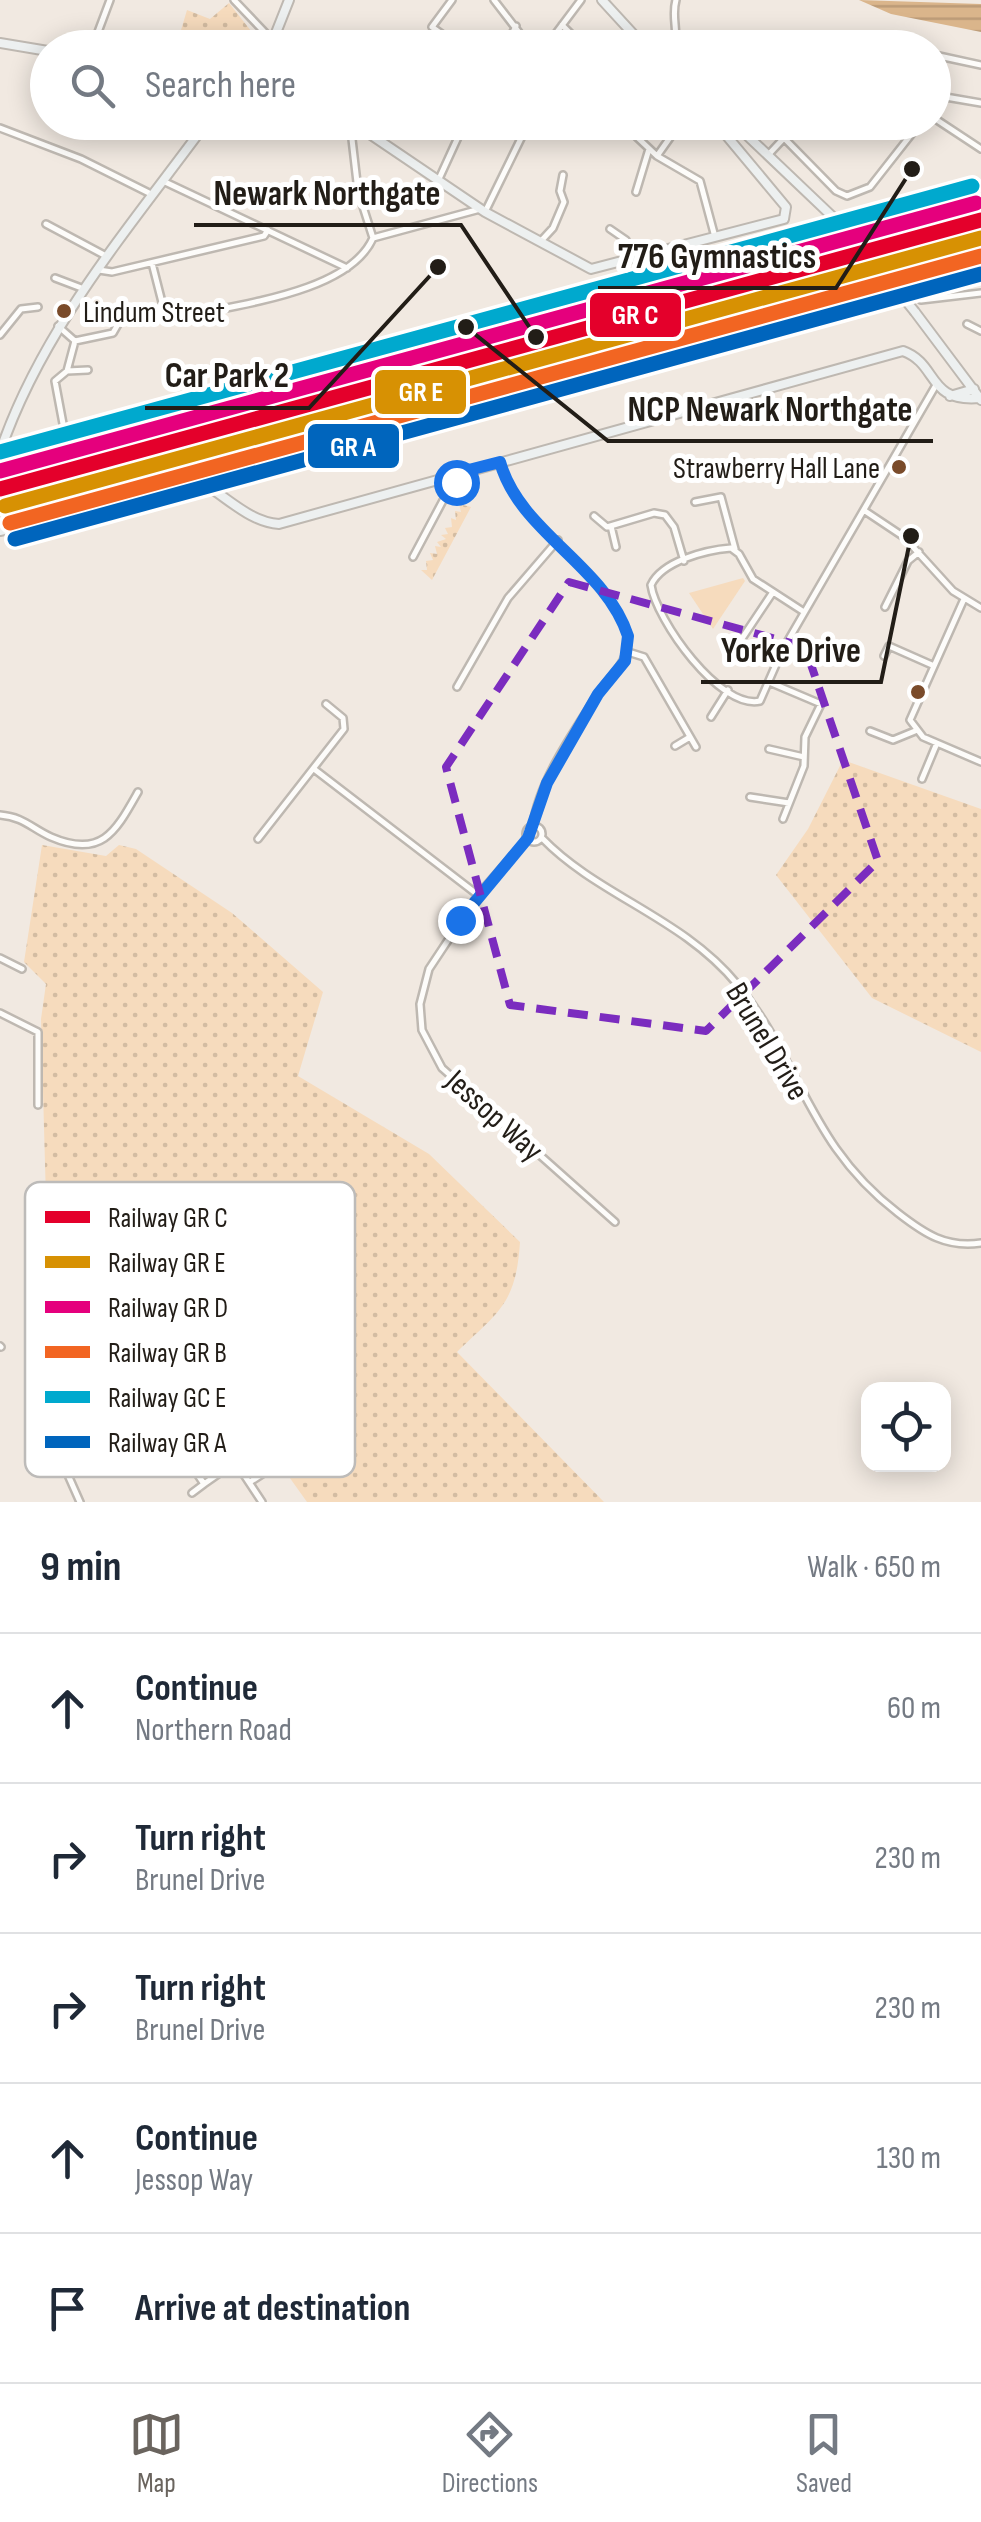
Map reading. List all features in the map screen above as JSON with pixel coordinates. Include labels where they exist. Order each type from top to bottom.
[{"type":"street","points":[[99,30],[110,0]]},
{"type":"street","points":[[234,0],[261,30]]},
{"type":"street","points":[[279,30],[289,0]]},
{"type":"street","points":[[437,30],[432,26],[452,0]]},
{"type":"street","points":[[494,0],[519,30]]},
{"type":"street","points":[[558,30],[581,0]]},
{"type":"street","points":[[602,0],[630,30]]},
{"type":"street","points":[[676,0],[672,16],[676,30]]},
{"type":"street","points":[[562,25],[567,30]]},
{"type":"street","points":[[514,30],[516,26]]},
{"type":"street","points":[[0,43],[30,49]]},
{"type":"street","points":[[951,59],[981,65]]},
{"type":"street","points":[[951,98],[981,104]]},
{"type":"street","points":[[0,128],[30,139]]},
{"type":"street","points":[[951,129],[981,149]]},
{"type":"street","points":[[31,140],[154,195]]},
{"type":"street","points":[[0,452],[4,429],[58,326],[194,140]]},
{"type":"street","points":[[152,263],[165,314],[172,319],[330,282],[364,257],[373,238],[358,191],[353,140]]},
{"type":"street","points":[[378,140],[483,211],[591,270],[784,219],[786,207],[739,140]]},
{"type":"street","points":[[438,181],[456,140]]},
{"type":"street","points":[[373,238],[483,211],[520,140]]},
{"type":"street","points":[[640,140],[657,156],[700,181],[714,238]]},
{"type":"street","points":[[657,156],[668,140]]},
{"type":"street","points":[[3,529],[162,473],[197,479],[258,520],[274,524],[895,352],[912,354],[936,385],[950,396],[981,399],[857,240],[750,140]]},
{"type":"street","points":[[769,154],[782,140]]},
{"type":"street","points":[[786,140],[836,191],[847,196],[870,188],[907,140]]},
{"type":"street","points":[[638,189],[649,148]]},
{"type":"street","points":[[538,243],[553,228],[564,202],[560,191],[563,174]]},
{"type":"street","points":[[164,181],[347,268]]},
{"type":"street","points":[[46,224],[109,257]]},
{"type":"street","points":[[610,229],[626,240],[631,259]]},
{"type":"street","points":[[99,270],[112,272],[152,263],[264,236],[269,230]]},
{"type":"street","points":[[54,278],[84,288]]},
{"type":"street","points":[[921,300],[981,293]]},
{"type":"street","points":[[0,334],[21,310],[38,307]]},
{"type":"street","points":[[76,341],[113,333],[121,319]]},
{"type":"street","points":[[967,324],[981,331]]},
{"type":"street","points":[[58,326],[76,341]]},
{"type":"street","points":[[67,371],[76,341]]},
{"type":"street","points":[[64,429],[55,380],[67,371],[88,370]]},
{"type":"street","points":[[735,550],[724,548],[657,574],[652,593],[693,664],[728,690],[756,702],[936,385]]},
{"type":"street","points":[[950,396],[977,389]]},
{"type":"street","points":[[28,438],[177,402]]},
{"type":"street","points":[[500,462],[516,498],[558,540],[625,626],[628,652],[598,694],[547,783],[533,826],[527,830],[528,838],[534,842],[542,838],[542,830],[533,826]]},
{"type":"street","points":[[413,557],[457,473]]},
{"type":"street","points":[[694,502],[721,497],[735,550],[752,578],[804,612]]},
{"type":"street","points":[[865,510],[918,552],[964,600],[981,608]]},
{"type":"street","points":[[594,516],[598,524],[611,526],[654,513],[666,515],[674,526],[684,561]]},
{"type":"street","points":[[611,526],[616,547]]},
{"type":"street","points":[[457,687],[508,598],[558,540]]},
{"type":"street","points":[[886,606],[908,560],[918,552]]},
{"type":"street","points":[[737,646],[773,592]]},
{"type":"street","points":[[964,600],[910,720],[915,731],[981,762]]},
{"type":"street","points":[[884,656],[889,646],[932,665]]},
{"type":"street","points":[[628,652],[644,657],[696,748]]},
{"type":"street","points":[[769,682],[821,704],[805,737],[804,757],[782,819]]},
{"type":"street","points":[[711,717],[728,690]]},
{"type":"street","points":[[258,839],[345,726],[326,704]]},
{"type":"street","points":[[870,730],[893,740],[915,731]]},
{"type":"street","points":[[676,746],[690,736]]},
{"type":"street","points":[[922,779],[937,743]]},
{"type":"street","points":[[769,749],[804,757]]},
{"type":"street","points":[[314,770],[478,895]]},
{"type":"street","points":[[0,816],[26,818],[54,838],[93,844],[115,832],[138,792]]},
{"type":"street","points":[[750,796],[789,802]]},
{"type":"street","name":"Jessop Way","points":[[528,838],[478,895],[425,979],[420,1012],[426,1042],[452,1078],[615,1222]]},
{"type":"street","name":"Brunel Drive","points":[[542,838],[695,942],[719,964],[756,1010],[816,1122],[858,1182],[936,1240],[981,1243]]},
{"type":"street","points":[[0,958],[22,969]]},
{"type":"street","points":[[0,1013],[38,1032],[38,1106]]},
{"type":"street","points":[[69,1477],[80,1502]]},
{"type":"street","points":[[199,1477],[204,1484]]},
{"type":"street","points":[[192,1492],[214,1477]]},
{"type":"street","points":[[246,1477],[262,1502]]},
{"type":"street","points":[[249,1482],[257,1477]]},
{"type":"highlighted area","points":[[569,582],[805,647],[878,861],[706,1031],[510,1005],[446,767]]},
{"type":"shaded area","points":[[859,0],[981,4],[981,32],[891,14]]},
{"type":"shaded area","points":[[229,3],[250,30],[181,30],[187,10],[210,19]]},
{"type":"shaded area","points":[[459,504],[471,507],[432,580],[421,570],[427,570],[426,561],[433,560],[430,553],[437,554],[435,546],[441,547],[437,542],[446,539],[441,535],[448,534],[445,528],[452,527],[455,511],[461,512]]},
{"type":"shaded area","points":[[743,578],[745,581],[713,629],[689,593]]},
{"type":"shaded area","points":[[843,760],[981,809],[981,1052],[872,998],[776,875],[808,829]]},
{"type":"shaded area","points":[[42,845],[106,856],[119,845],[136,849],[232,913],[323,992],[298,1076],[429,1154],[520,1242],[509,1294],[494,1316],[457,1352],[604,1502],[307,1502],[289,1477],[355,1477],[355,1182],[46,1182],[41,1019],[46,984],[24,962]]},
{"type":"railway","points":[[406,380],[447,376],[656,324],[981,228]]},
{"type":"transit line","points":[[0,452],[972,186]]},
{"type":"transit line","points":[[0,471],[976,203]]},
{"type":"transit line","points":[[0,489],[981,220]]},
{"type":"transit line","points":[[5,506],[981,238]]},
{"type":"transit line","points":[[10,523],[981,256]]},
{"type":"transit line","points":[[15,539],[981,274]]},
{"type":"place","name":"776 Gymnastics","points":[[912,169]]},
{"type":"place","name":"Car Park 2","points":[[438,267]]},
{"type":"place","name":"Lindum Street","points":[[64,311]]},
{"type":"place","name":"NCP Newark Northgate","points":[[466,327]]},
{"type":"place","name":"Newark Northgate","points":[[536,337]]},
{"type":"place","name":"Strawberry Hall Lane","points":[[899,467]]},
{"type":"place","name":"Yorke Drive","points":[[911,536]]},
{"type":"route","points":[[456,482],[457,473],[500,462],[516,498],[584,569],[628,636],[625,661],[598,694],[547,783],[533,826],[527,830],[528,838],[460,920]]}]
